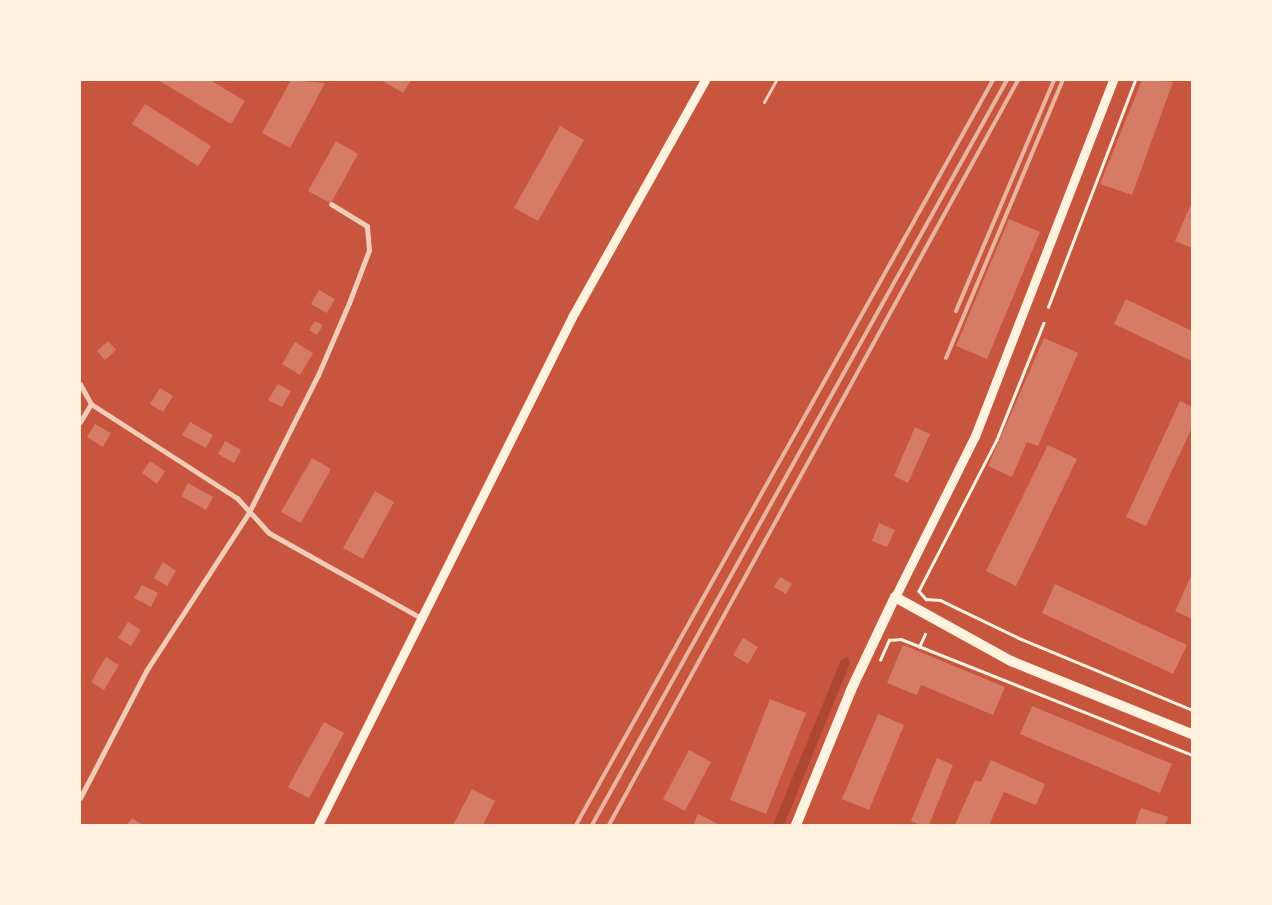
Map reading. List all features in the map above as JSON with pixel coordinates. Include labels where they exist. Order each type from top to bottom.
[{"type":"main road","points":[[318,825],[424,619],[572,317],[705,80]]},
{"type":"main road","points":[[796,825],[851,690],[974,436],[1113,80]]},
{"type":"main road","points":[[895,597],[1012,660],[1192,734]]},
{"type":"street","points":[[80,798],[146,671],[248,514],[318,376],[369,250],[367,226],[331,204]]},
{"type":"street","points":[[80,384],[91,404],[237,498],[248,514],[269,532],[424,619]]},
{"type":"street","points":[[80,422],[91,404]]},
{"type":"lane","points":[[764,102],[776,80]]},
{"type":"path","points":[[1048,306],[1135,80]]},
{"type":"path","points":[[1044,323],[996,440],[919,591],[926,599],[940,600],[1021,639],[1192,710]]},
{"type":"path","points":[[919,646],[925,634]]},
{"type":"path","points":[[880,660],[889,640],[901,639],[1192,755]]},
{"type":"shaded area","points":[[848,657],[850,663],[784,825],[773,825],[841,660]]},
{"type":"building","points":[[158,80],[210,80],[245,101],[231,124]]},
{"type":"building","points":[[291,80],[325,83],[290,148],[262,133]]},
{"type":"building","points":[[381,80],[411,80],[403,93]]},
{"type":"building","points":[[1142,80],[1173,82],[1132,195],[1100,184]]},
{"type":"building","points":[[145,104],[211,146],[198,166],[132,124]]},
{"type":"building","points":[[560,126],[584,140],[538,221],[514,208]]},
{"type":"building","points":[[336,141],[358,154],[331,203],[308,191]]},
{"type":"building","points":[[1192,202],[1192,248],[1175,241]]},
{"type":"building","points":[[1009,219],[1040,232],[987,359],[956,346]]},
{"type":"building","points":[[319,290],[335,299],[327,313],[311,304]]},
{"type":"building","points":[[1126,299],[1192,331],[1192,361],[1114,324]]},
{"type":"building","points":[[315,321],[323,325],[317,335],[309,330]]},
{"type":"building","points":[[1044,338],[1078,353],[1038,446],[1027,442],[1012,477],[988,466]]},
{"type":"building","points":[[108,341],[116,350],[105,360],[97,351]]},
{"type":"building","points":[[295,342],[313,353],[300,375],[282,364]]},
{"type":"building","points":[[278,384],[291,391],[282,407],[268,400]]},
{"type":"building","points":[[160,388],[173,396],[163,412],[150,404]]},
{"type":"building","points":[[1180,401],[1192,407],[1192,428],[1146,526],[1126,517]]},
{"type":"building","points":[[190,422],[213,435],[206,448],[182,435]]},
{"type":"building","points":[[95,424],[111,433],[103,447],[87,437]]},
{"type":"building","points":[[915,427],[930,434],[908,483],[894,476]]},
{"type":"building","points":[[225,441],[241,450],[234,463],[218,454]]},
{"type":"building","points":[[1048,445],[1077,459],[1016,586],[986,571]]},
{"type":"building","points":[[312,458],[331,469],[301,523],[281,512]]},
{"type":"building","points":[[150,461],[165,471],[157,484],[142,473]]},
{"type":"building","points":[[188,483],[213,497],[206,510],[181,496]]},
{"type":"building","points":[[375,491],[394,502],[363,559],[343,548]]},
{"type":"building","points":[[879,523],[895,530],[887,547],[872,541]]},
{"type":"building","points":[[163,562],[176,571],[167,586],[154,578]]},
{"type":"building","points":[[1192,574],[1192,619],[1175,611]]},
{"type":"building","points":[[780,577],[792,584],[786,594],[774,587]]},
{"type":"building","points":[[1055,584],[1187,645],[1173,674],[1042,613]]},
{"type":"building","points":[[142,585],[158,593],[151,607],[134,598]]},
{"type":"building","points":[[128,622],[141,630],[131,646],[118,638]]},
{"type":"building","points":[[743,638],[758,647],[748,664],[733,655]]},
{"type":"building","points":[[903,645],[1005,687],[993,715],[921,685],[917,695],[887,683]]},
{"type":"building","points":[[106,657],[119,665],[104,690],[91,682]]},
{"type":"building","points":[[770,699],[806,713],[766,814],[730,800]]},
{"type":"building","points":[[1032,706],[1172,764],[1160,793],[1020,734]]},
{"type":"building","points":[[878,714],[904,725],[869,810],[842,799]]},
{"type":"building","points":[[324,722],[344,733],[309,798],[288,787]]},
{"type":"building","points":[[689,750],[711,762],[685,811],[663,799]]},
{"type":"building","points":[[937,758],[953,765],[929,825],[920,825],[911,821]]},
{"type":"building","points":[[991,760],[1045,784],[1036,805],[1004,792],[989,825],[955,825],[975,780],[981,782]]},
{"type":"building","points":[[472,789],[495,801],[483,825],[453,825]]},
{"type":"building","points":[[1141,808],[1168,817],[1165,825],[1135,825]]},
{"type":"building","points":[[698,814],[720,825],[693,825]]},
{"type":"building","points":[[132,818],[143,825],[127,825]]},
{"type":"railway","points":[[576,825],[993,80]]},
{"type":"railway","points":[[592,825],[1007,80]]},
{"type":"railway","points":[[609,825],[1018,80]]},
{"type":"railway","points":[[956,311],[1054,80]]},
{"type":"railway","points":[[946,358],[1063,80]]}]
